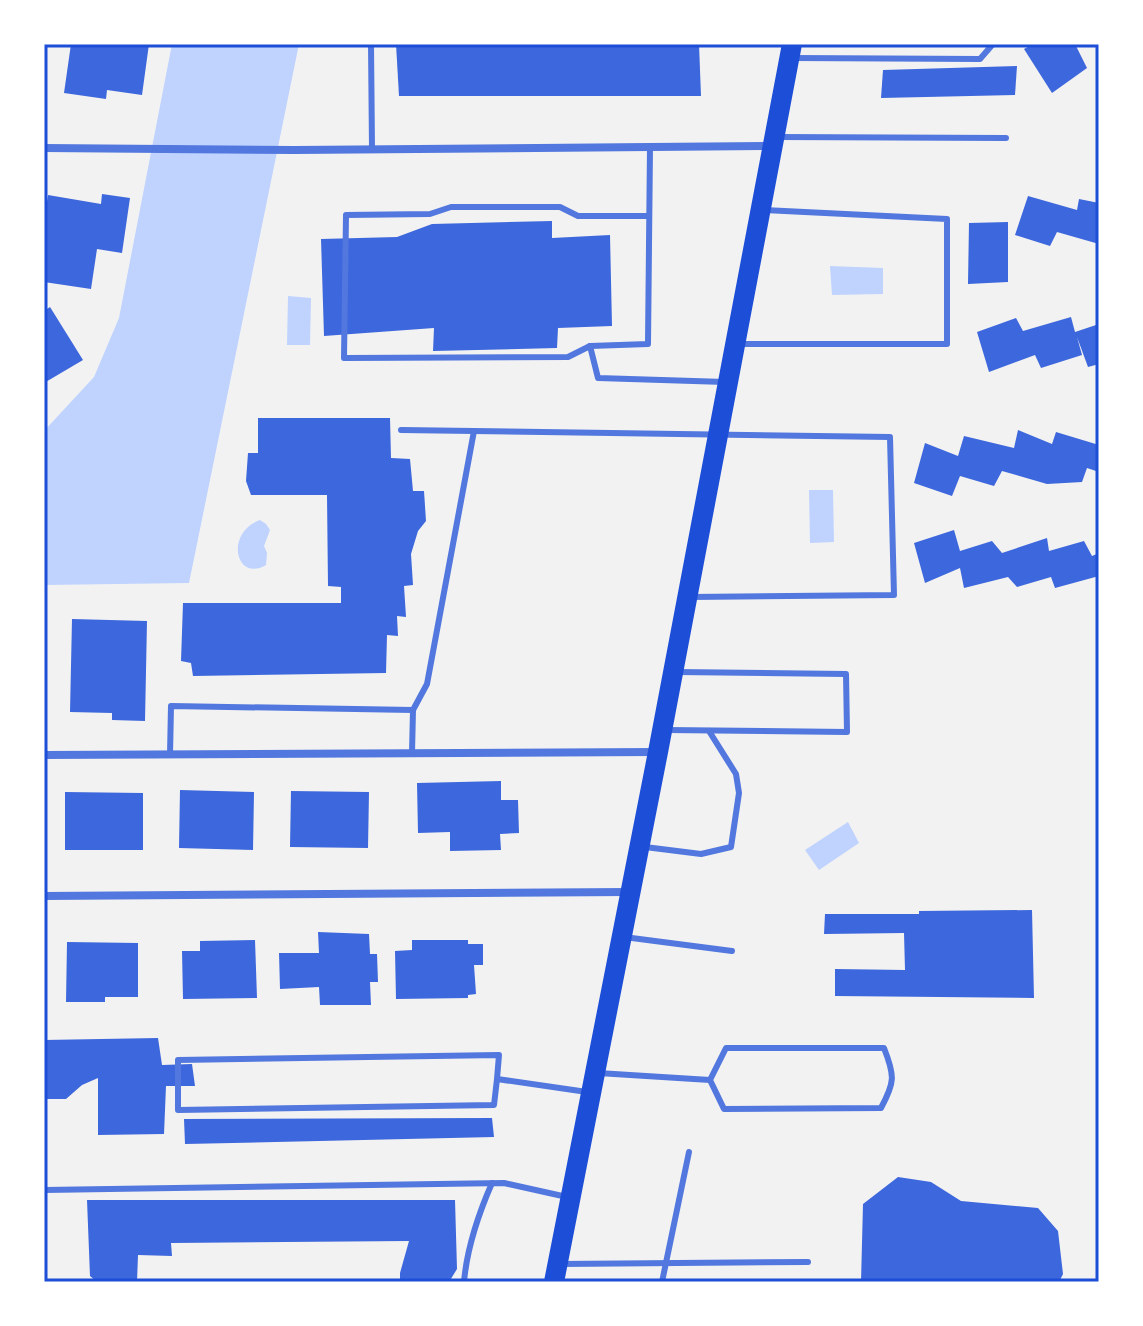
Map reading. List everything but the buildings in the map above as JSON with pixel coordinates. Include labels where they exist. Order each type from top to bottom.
[{"type":"main road","points":[[556,1273],[791,51]]},
{"type":"street","points":[[44,148],[295,150],[650,147],[773,141]]},
{"type":"street","points":[[44,755],[658,752]]},
{"type":"street","points":[[44,896],[629,892]]},
{"type":"lane","points":[[371,44],[372,149]]},
{"type":"lane","points":[[791,51],[980,59],[993,44]]},
{"type":"lane","points":[[773,141],[1006,138]]},
{"type":"lane","points":[[649,216],[578,216],[560,207],[451,207],[430,214],[346,215],[344,358],[568,357],[590,346],[648,344],[650,147]]},
{"type":"lane","points":[[735,344],[947,344],[947,219],[760,210]]},
{"type":"lane","points":[[590,346],[598,378],[728,383]]},
{"type":"lane","points":[[401,430],[890,437],[894,595],[687,597]]},
{"type":"lane","points":[[412,753],[413,710],[427,684],[474,431]]},
{"type":"lane","points":[[662,730],[847,732],[846,674],[673,672]]},
{"type":"lane","points":[[170,755],[171,706],[413,710]]},
{"type":"lane","points":[[639,846],[701,854],[731,847],[739,793],[736,774],[709,731]]},
{"type":"lane","points":[[620,937],[732,951]]},
{"type":"lane","points":[[726,1048],[884,1048],[892,1068],[892,1087],[881,1108],[724,1109],[710,1080],[726,1048]]},
{"type":"lane","points":[[499,1055],[497,1079],[494,1105],[178,1110],[178,1060],[499,1055]]},
{"type":"lane","points":[[497,1079],[592,1083],[710,1080]]},
{"type":"lane","points":[[662,1282],[689,1152]]},
{"type":"lane","points":[[464,1282],[477,1218],[492,1183]]},
{"type":"lane","points":[[44,1190],[504,1183],[570,1198]]},
{"type":"lane","points":[[556,1273],[667,1264],[808,1262]]},
{"type":"water","points":[[172,44],[299,44],[189,583],[44,585],[44,431],[94,377],[119,318]]},
{"type":"water","points":[[830,266],[883,268],[883,294],[832,295]]},
{"type":"water","points":[[288,296],[311,298],[310,345],[287,345]]},
{"type":"water","points":[[809,490],[833,490],[834,542],[810,543]]},
{"type":"water","points":[[260,520],[270,530],[264,546],[266,565],[256,569],[241,562],[238,545],[249,526]]},
{"type":"water","points":[[848,822],[859,843],[819,870],[805,850]]}]
